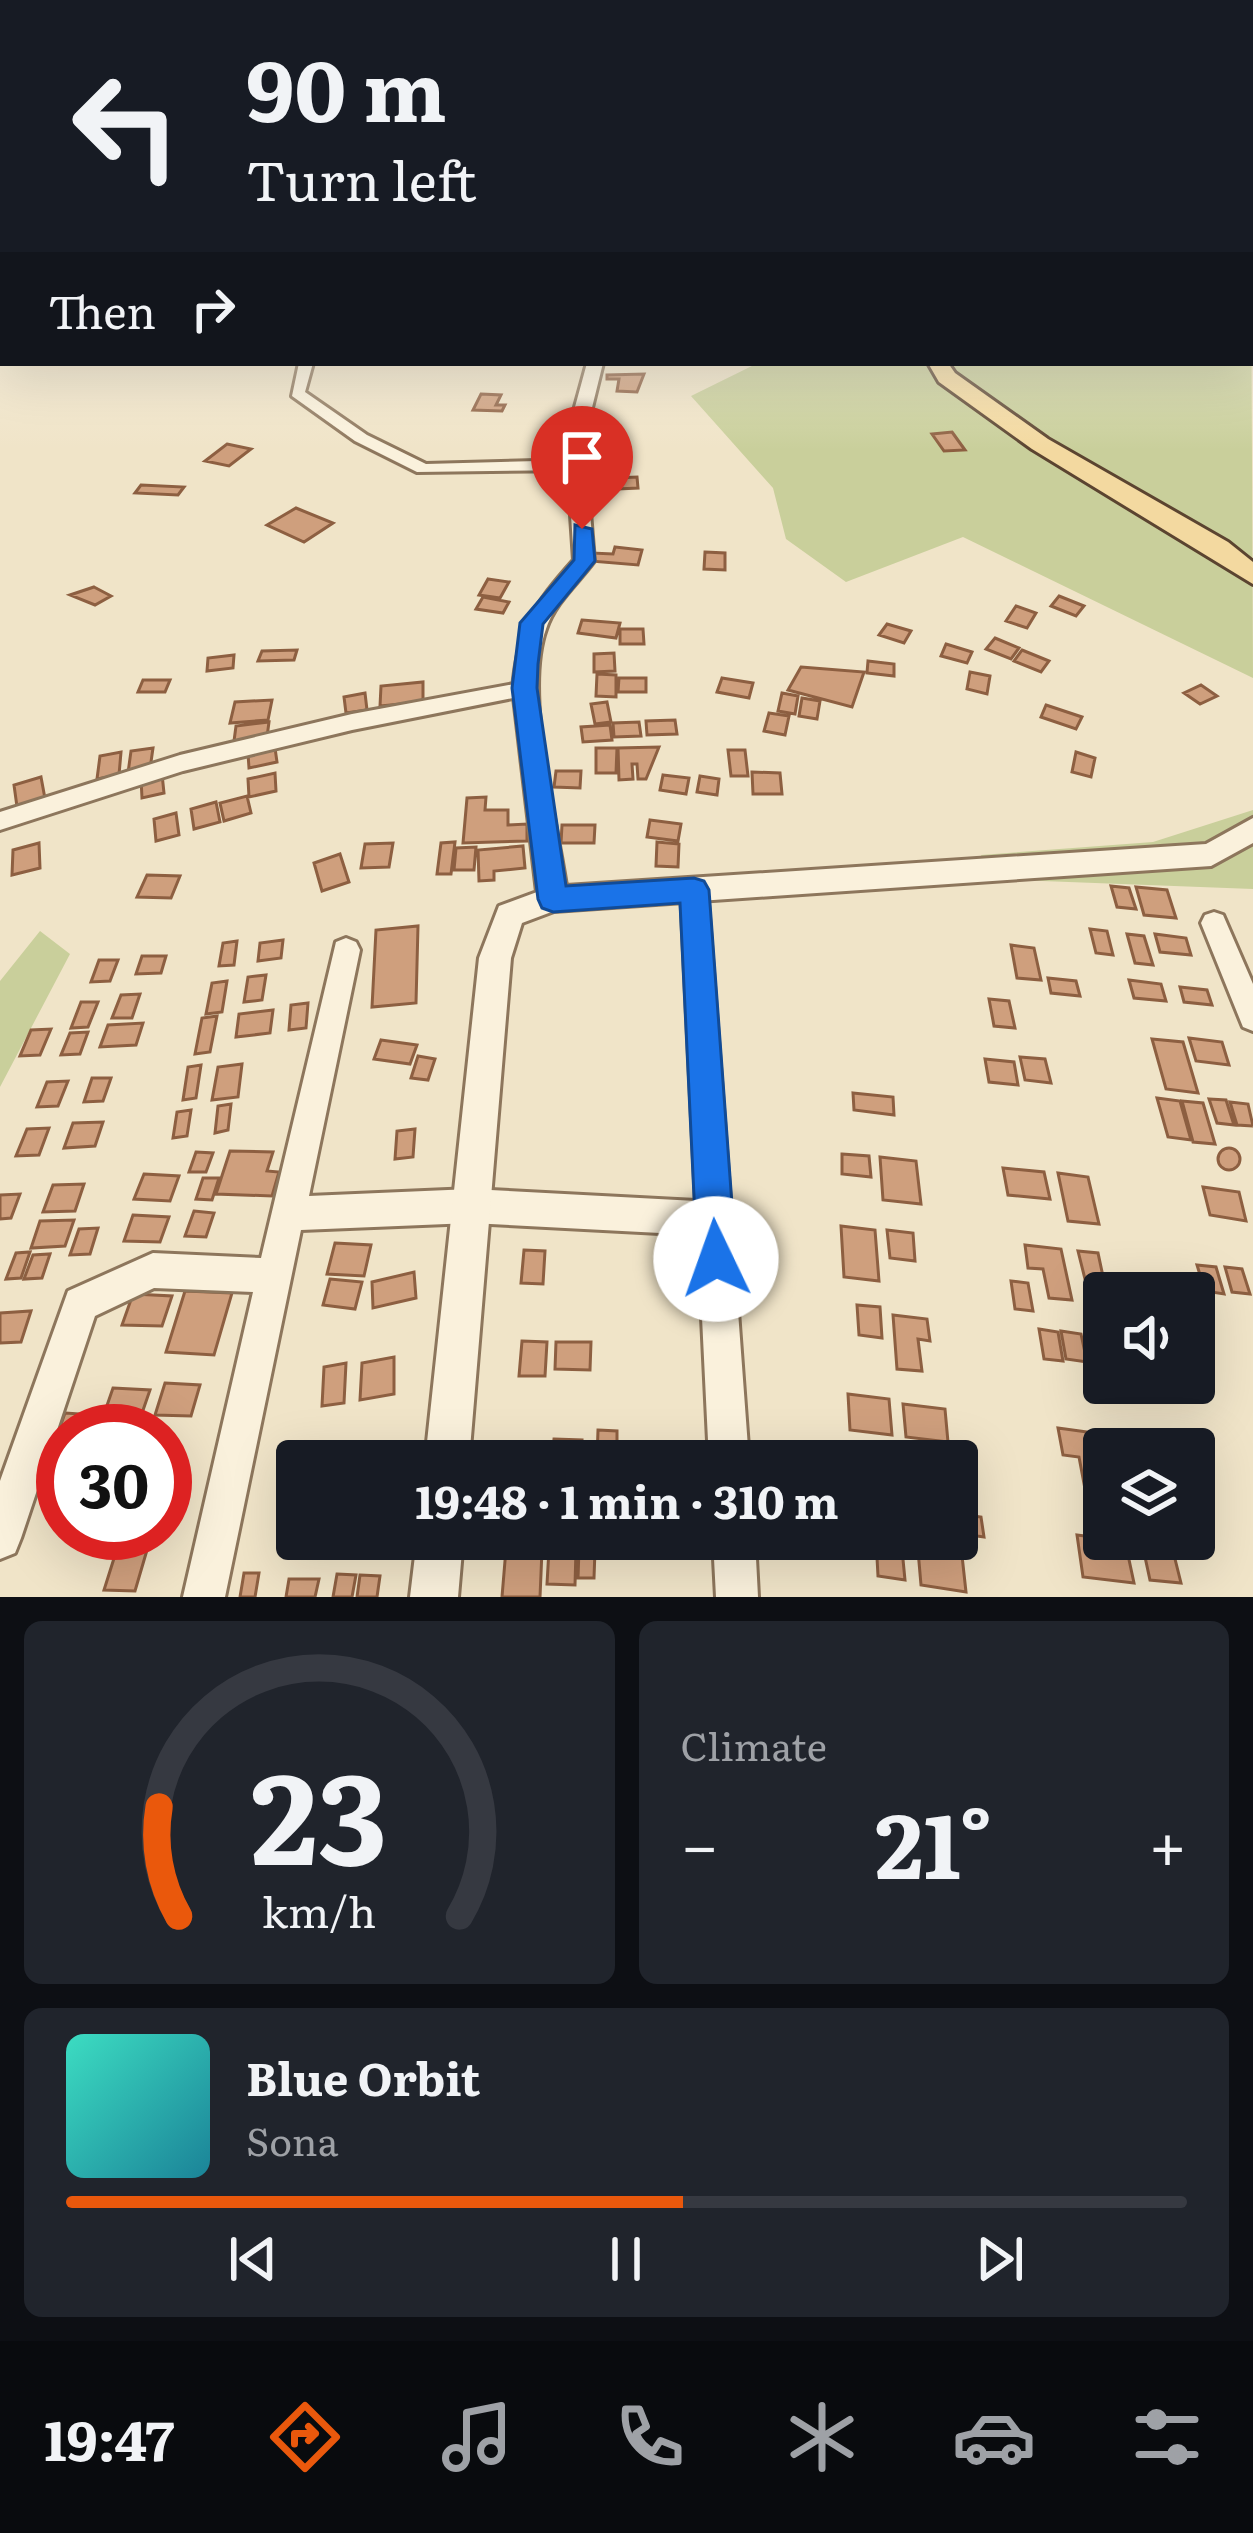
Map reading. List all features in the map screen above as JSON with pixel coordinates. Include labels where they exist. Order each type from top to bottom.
[{"type":"main road","points":[[940,366],[947,377],[1040,444],[1218,548],[1253,576]]},
{"type":"street","points":[[304,366],[297,393],[361,438],[423,469],[577,465]]},
{"type":"street","points":[[553,899],[525,688],[532,623],[584,561],[575,440],[594,366]]},
{"type":"street","points":[[0,821],[180,763],[525,688]]},
{"type":"street","points":[[449,1440],[494,958],[510,915],[553,899],[1211,855],[1253,829]]},
{"type":"street","points":[[694,890],[728,1440]]},
{"type":"street","points":[[1214,922],[1253,1018]]},
{"type":"street","points":[[204,1597],[346,950]]},
{"type":"street","points":[[288,1214],[471,1206],[714,1219]]},
{"type":"street","points":[[0,1538],[81,1304],[153,1270],[274,1276]]},
{"type":"street","points":[[434,1597],[438,1560]]},
{"type":"street","points":[[735,1560],[737,1597]]},
{"type":"green space","points":[[752,366],[1252,366],[1253,678],[963,537],[846,582],[786,539],[773,488],[691,396]]},
{"type":"green space","points":[[1253,810],[1253,889],[990,879],[981,855],[1153,842]]},
{"type":"green space","points":[[40,931],[70,954],[0,1087],[0,981]]},
{"type":"building","points":[[644,374],[637,392],[617,391],[619,379],[607,379],[607,375]]},
{"type":"building","points":[[481,394],[501,395],[496,405],[505,405],[502,411],[473,410]]},
{"type":"building","points":[[952,432],[965,450],[944,451],[932,434]]},
{"type":"building","points":[[227,444],[251,449],[229,466],[205,461]]},
{"type":"building","points":[[637,477],[638,488],[596,490],[595,485],[616,484],[615,478]]},
{"type":"building","points":[[141,485],[184,487],[178,495],[135,493]]},
{"type":"building","points":[[296,508],[333,523],[304,542],[267,525]]},
{"type":"building","points":[[615,547],[642,550],[638,565],[590,561],[592,553],[613,554]]},
{"type":"building","points":[[705,552],[725,553],[725,570],[704,569]]},
{"type":"building","points":[[488,579],[509,582],[500,598],[479,595]]},
{"type":"building","points":[[94,587],[111,596],[95,605],[70,595]]},
{"type":"building","points":[[1059,596],[1084,606],[1076,616],[1051,606]]},
{"type":"building","points":[[483,597],[509,602],[503,613],[476,609]]},
{"type":"building","points":[[1016,606],[1036,613],[1027,628],[1006,621]]},
{"type":"building","points":[[582,620],[620,623],[616,638],[578,633]]},
{"type":"building","points":[[887,624],[911,631],[904,643],[879,635]]},
{"type":"building","points":[[620,629],[643,629],[644,644],[620,644]]},
{"type":"building","points":[[995,638],[1019,648],[1011,659],[986,649]]},
{"type":"building","points":[[946,644],[972,652],[967,663],[941,656]]},
{"type":"building","points":[[297,650],[294,660],[258,661],[262,651]]},
{"type":"building","points":[[1022,650],[1049,661],[1041,672],[1014,661]]},
{"type":"building","points":[[614,653],[615,671],[594,672],[594,654]]},
{"type":"building","points":[[234,655],[233,668],[207,671],[208,658]]},
{"type":"building","points":[[868,661],[894,664],[894,676],[867,673]]},
{"type":"building","points":[[801,667],[864,672],[852,707],[788,690]]},
{"type":"building","points":[[970,672],[990,676],[987,694],[967,689]]},
{"type":"building","points":[[597,674],[616,675],[616,697],[596,696]]},
{"type":"building","points":[[619,678],[646,678],[646,692],[618,692]]},
{"type":"building","points":[[722,678],[753,683],[749,698],[717,692]]},
{"type":"building","points":[[143,680],[170,680],[165,692],[138,692]]},
{"type":"building","points":[[423,682],[423,702],[380,706],[381,686]]},
{"type":"building","points":[[1201,685],[1217,696],[1200,704],[1184,693]]},
{"type":"building","points":[[365,693],[367,710],[346,713],[344,697]]},
{"type":"building","points":[[782,693],[798,696],[795,714],[778,711]]},
{"type":"building","points":[[802,698],[820,701],[817,719],[799,716]]},
{"type":"building","points":[[272,700],[268,720],[230,723],[235,702]]},
{"type":"building","points":[[607,702],[611,722],[595,724],[591,704]]},
{"type":"building","points":[[1046,705],[1082,717],[1076,729],[1041,717]]},
{"type":"building","points":[[769,713],[789,716],[785,735],[764,731]]},
{"type":"building","points":[[675,720],[677,734],[647,735],[646,721]]},
{"type":"building","points":[[269,722],[267,737],[234,741],[236,726]]},
{"type":"building","points":[[639,722],[641,736],[614,737],[613,723]]},
{"type":"building","points":[[610,725],[612,740],[583,742],[581,727]]},
{"type":"building","points":[[659,747],[646,779],[638,779],[637,764],[632,764],[633,779],[619,780],[618,748]]},
{"type":"building","points":[[153,748],[150,769],[128,773],[131,751]]},
{"type":"building","points":[[275,748],[277,762],[249,768],[248,754]]},
{"type":"building","points":[[596,748],[617,748],[616,773],[596,773]]},
{"type":"building","points":[[728,750],[745,750],[748,776],[731,776]]},
{"type":"building","points":[[121,752],[119,775],[97,779],[100,756]]},
{"type":"building","points":[[1076,752],[1095,758],[1091,777],[1072,772]]},
{"type":"building","points":[[556,771],[581,771],[580,788],[554,787]]},
{"type":"building","points":[[752,772],[780,773],[782,794],[753,794]]},
{"type":"building","points":[[275,773],[276,791],[249,797],[248,779]]},
{"type":"building","points":[[162,774],[164,793],[142,798],[141,779]]},
{"type":"building","points":[[663,775],[689,778],[686,794],[660,790]]},
{"type":"building","points":[[700,776],[719,779],[717,795],[697,792]]},
{"type":"building","points":[[41,777],[46,804],[18,814],[14,785]]},
{"type":"building","points":[[247,796],[251,813],[224,821],[220,803]]},
{"type":"building","points":[[486,797],[485,810],[508,810],[508,825],[527,824],[527,841],[463,843],[467,798]]},
{"type":"building","points":[[216,802],[220,822],[194,829],[191,809]]},
{"type":"building","points":[[176,813],[179,835],[156,841],[154,819]]},
{"type":"building","points":[[650,820],[681,824],[678,841],[647,837]]},
{"type":"building","points":[[562,825],[595,825],[594,843],[561,843]]},
{"type":"building","points":[[455,842],[451,874],[437,874],[441,843]]},
{"type":"building","points":[[657,842],[679,844],[678,867],[656,866]]},
{"type":"building","points":[[39,843],[40,868],[12,875],[13,850]]},
{"type":"building","points":[[393,843],[389,867],[361,868],[365,844]]},
{"type":"building","points":[[523,846],[525,868],[494,871],[494,880],[479,881],[478,850]]},
{"type":"building","points":[[476,847],[474,870],[454,870],[456,848]]},
{"type":"building","points":[[340,854],[349,882],[322,891],[314,863]]},
{"type":"building","points":[[147,875],[180,876],[171,898],[137,897]]},
{"type":"building","points":[[1111,886],[1129,888],[1136,909],[1117,907]]},
{"type":"building","points":[[1136,887],[1167,890],[1176,918],[1144,915]]},
{"type":"building","points":[[418,926],[416,1003],[372,1007],[376,930]]},
{"type":"building","points":[[1090,929],[1107,931],[1113,955],[1096,953]]},
{"type":"building","points":[[1127,934],[1144,936],[1153,965],[1135,963]]},
{"type":"building","points":[[1155,934],[1186,938],[1191,955],[1160,952]]},
{"type":"building","points":[[283,940],[281,958],[258,961],[260,943]]},
{"type":"building","points":[[237,941],[234,965],[219,966],[223,943]]},
{"type":"building","points":[[1011,945],[1034,948],[1041,980],[1017,978]]},
{"type":"building","points":[[142,956],[166,956],[161,973],[136,974]]},
{"type":"building","points":[[99,960],[118,960],[110,981],[91,982]]},
{"type":"building","points":[[266,975],[262,1000],[244,1002],[248,977]]},
{"type":"building","points":[[1048,978],[1076,981],[1080,996],[1051,993]]},
{"type":"building","points":[[1129,980],[1161,984],[1166,1001],[1134,998]]},
{"type":"building","points":[[227,981],[222,1012],[206,1014],[212,983]]},
{"type":"building","points":[[1180,987],[1207,990],[1212,1005],[1184,1002]]},
{"type":"building","points":[[140,994],[132,1018],[112,1018],[121,995]]},
{"type":"building","points":[[989,999],[1009,1001],[1015,1028],[994,1026]]},
{"type":"building","points":[[81,1002],[98,1002],[88,1027],[71,1028]]},
{"type":"building","points":[[308,1003],[306,1028],[289,1030],[291,1005]]},
{"type":"building","points":[[273,1010],[270,1033],[236,1037],[239,1014]]},
{"type":"building","points":[[217,1016],[210,1052],[195,1054],[202,1018]]},
{"type":"building","points":[[143,1023],[136,1045],[100,1047],[108,1025]]},
{"type":"building","points":[[51,1029],[40,1055],[20,1056],[31,1030]]},
{"type":"building","points":[[88,1032],[80,1054],[61,1055],[70,1033]]},
{"type":"building","points":[[1189,1038],[1222,1042],[1229,1065],[1196,1061]]},
{"type":"building","points":[[1152,1039],[1183,1042],[1198,1093],[1166,1089]]},
{"type":"building","points":[[381,1040],[417,1045],[410,1064],[374,1059]]},
{"type":"building","points":[[418,1056],[435,1059],[428,1080],[411,1078]]},
{"type":"building","points":[[1020,1057],[1045,1059],[1051,1083],[1025,1080]]},
{"type":"building","points":[[985,1059],[1014,1062],[1018,1085],[989,1082]]},
{"type":"building","points":[[242,1064],[238,1097],[212,1100],[218,1067]]},
{"type":"building","points":[[201,1065],[196,1098],[183,1100],[188,1067]]},
{"type":"building","points":[[92,1078],[111,1078],[103,1101],[84,1102]]},
{"type":"building","points":[[68,1081],[58,1106],[37,1107],[47,1082]]},
{"type":"building","points":[[853,1093],[893,1097],[894,1115],[854,1110]]},
{"type":"building","points":[[1157,1098],[1180,1101],[1191,1140],[1168,1137]]},
{"type":"building","points":[[1209,1099],[1226,1100],[1234,1125],[1217,1123]]},
{"type":"building","points":[[1182,1101],[1203,1103],[1215,1144],[1193,1142]]},
{"type":"building","points":[[1230,1102],[1248,1104],[1253,1126],[1237,1125]]},
{"type":"building","points":[[231,1104],[228,1130],[215,1133],[218,1106]]},
{"type":"building","points":[[191,1110],[187,1136],[173,1138],[177,1112]]},
{"type":"building","points":[[103,1122],[95,1146],[64,1148],[73,1123]]},
{"type":"building","points":[[49,1128],[39,1155],[16,1156],[27,1129]]},
{"type":"building","points":[[415,1129],[413,1157],[395,1159],[397,1131]]},
{"type":"building","points":[[1229,1148],[1240,1159],[1229,1170],[1218,1159]]},
{"type":"building","points":[[230,1151],[273,1152],[267,1171],[279,1172],[272,1196],[216,1194]]},
{"type":"building","points":[[196,1152],[213,1153],[206,1172],[189,1172]]},
{"type":"building","points":[[842,1154],[869,1156],[871,1177],[842,1174]]},
{"type":"building","points":[[880,1157],[916,1161],[921,1204],[883,1200]]},
{"type":"building","points":[[1003,1168],[1044,1172],[1050,1199],[1008,1195]]},
{"type":"building","points":[[1058,1173],[1088,1177],[1099,1224],[1068,1221]]},
{"type":"building","points":[[144,1174],[179,1176],[170,1201],[134,1199]]},
{"type":"building","points":[[203,1178],[219,1178],[212,1200],[196,1199]]},
{"type":"building","points":[[84,1184],[75,1211],[43,1212],[53,1185]]},
{"type":"building","points":[[1203,1187],[1239,1192],[1246,1221],[1210,1215]]},
{"type":"building","points":[[20,1194],[11,1218],[0,1219],[0,1195]]},
{"type":"building","points":[[194,1211],[214,1213],[206,1237],[185,1236]]},
{"type":"building","points":[[133,1215],[169,1217],[160,1242],[124,1241]]},
{"type":"building","points":[[74,1220],[65,1246],[31,1248],[40,1221]]},
{"type":"building","points":[[841,1226],[875,1230],[879,1281],[844,1277]]},
{"type":"building","points":[[98,1228],[90,1254],[70,1255],[79,1229]]},
{"type":"building","points":[[887,1230],[913,1233],[915,1261],[890,1258]]},
{"type":"building","points":[[335,1243],[371,1245],[364,1276],[327,1274]]},
{"type":"building","points":[[1025,1245],[1061,1249],[1072,1300],[1049,1298],[1043,1269],[1028,1268]]},
{"type":"building","points":[[524,1250],[545,1251],[543,1284],[521,1283]]},
{"type":"building","points":[[1078,1251],[1098,1253],[1102,1272],[1083,1272]]},
{"type":"building","points":[[30,1252],[21,1278],[6,1279],[16,1253]]},
{"type":"building","points":[[50,1254],[42,1278],[24,1279],[33,1255]]},
{"type":"building","points":[[1197,1265],[1216,1267],[1224,1294],[1215,1293],[1215,1272],[1199,1272]]},
{"type":"building","points":[[1225,1267],[1242,1269],[1250,1294],[1232,1292]]},
{"type":"building","points":[[414,1272],[416,1298],[373,1308],[372,1282]]},
{"type":"building","points":[[330,1279],[362,1282],[355,1309],[323,1305]]},
{"type":"building","points":[[1011,1281],[1028,1283],[1033,1311],[1015,1309]]},
{"type":"building","points":[[185,1291],[232,1293],[214,1355],[166,1352]]},
{"type":"building","points":[[133,1294],[172,1296],[162,1326],[122,1325]]},
{"type":"building","points":[[857,1305],[880,1307],[882,1338],[859,1335]]},
{"type":"building","points":[[31,1311],[21,1342],[0,1343],[0,1313]]},
{"type":"building","points":[[893,1315],[927,1319],[930,1341],[918,1339],[922,1371],[897,1369]]},
{"type":"building","points":[[1039,1329],[1058,1332],[1063,1361],[1044,1359]]},
{"type":"building","points":[[1061,1331],[1081,1334],[1083,1361],[1066,1359]]},
{"type":"building","points":[[522,1341],[547,1342],[545,1376],[519,1376]]},
{"type":"building","points":[[556,1342],[591,1342],[590,1370],[555,1369]]},
{"type":"building","points":[[394,1357],[394,1394],[360,1400],[362,1363]]},
{"type":"building","points":[[346,1363],[344,1403],[322,1406],[324,1367]]},
{"type":"building","points":[[165,1383],[200,1385],[192,1413],[192,1404],[158,1404]]},
{"type":"building","points":[[113,1388],[150,1390],[145,1404],[107,1404]]},
{"type":"building","points":[[848,1394],[889,1399],[892,1435],[850,1430]]},
{"type":"building","points":[[903,1404],[945,1409],[948,1440],[906,1437]]},
{"type":"building","points":[[1058,1428],[1083,1431],[1083,1478],[1079,1457],[1063,1455]]},
{"type":"building","points":[[598,1430],[617,1431],[617,1440],[598,1440]]},
{"type":"building","points":[[1077,1535],[1083,1536],[1083,1560],[1129,1560],[1134,1583],[1083,1577]]},
{"type":"building","points":[[113,1560],[144,1560],[135,1591],[104,1590]]},
{"type":"building","points":[[505,1560],[542,1560],[540,1597],[502,1597]]},
{"type":"building","points":[[548,1560],[576,1560],[575,1585],[547,1584]]},
{"type":"building","points":[[579,1560],[595,1560],[594,1578],[578,1578]]},
{"type":"building","points":[[877,1560],[903,1560],[905,1580],[878,1576]]},
{"type":"building","points":[[919,1560],[962,1560],[966,1592],[921,1585]]},
{"type":"building","points":[[1146,1560],[1175,1560],[1181,1583],[1150,1580]]},
{"type":"building","points":[[244,1573],[259,1573],[255,1597],[240,1597]]},
{"type":"building","points":[[337,1574],[356,1575],[352,1597],[333,1597]]},
{"type":"building","points":[[360,1575],[380,1576],[377,1597],[357,1597]]},
{"type":"building","points":[[289,1579],[319,1579],[315,1597],[286,1597]]},
{"type":"route","points":[[582,529],[584,561],[532,623],[526,664],[525,688],[553,899],[694,890],[716,1259]]}]
